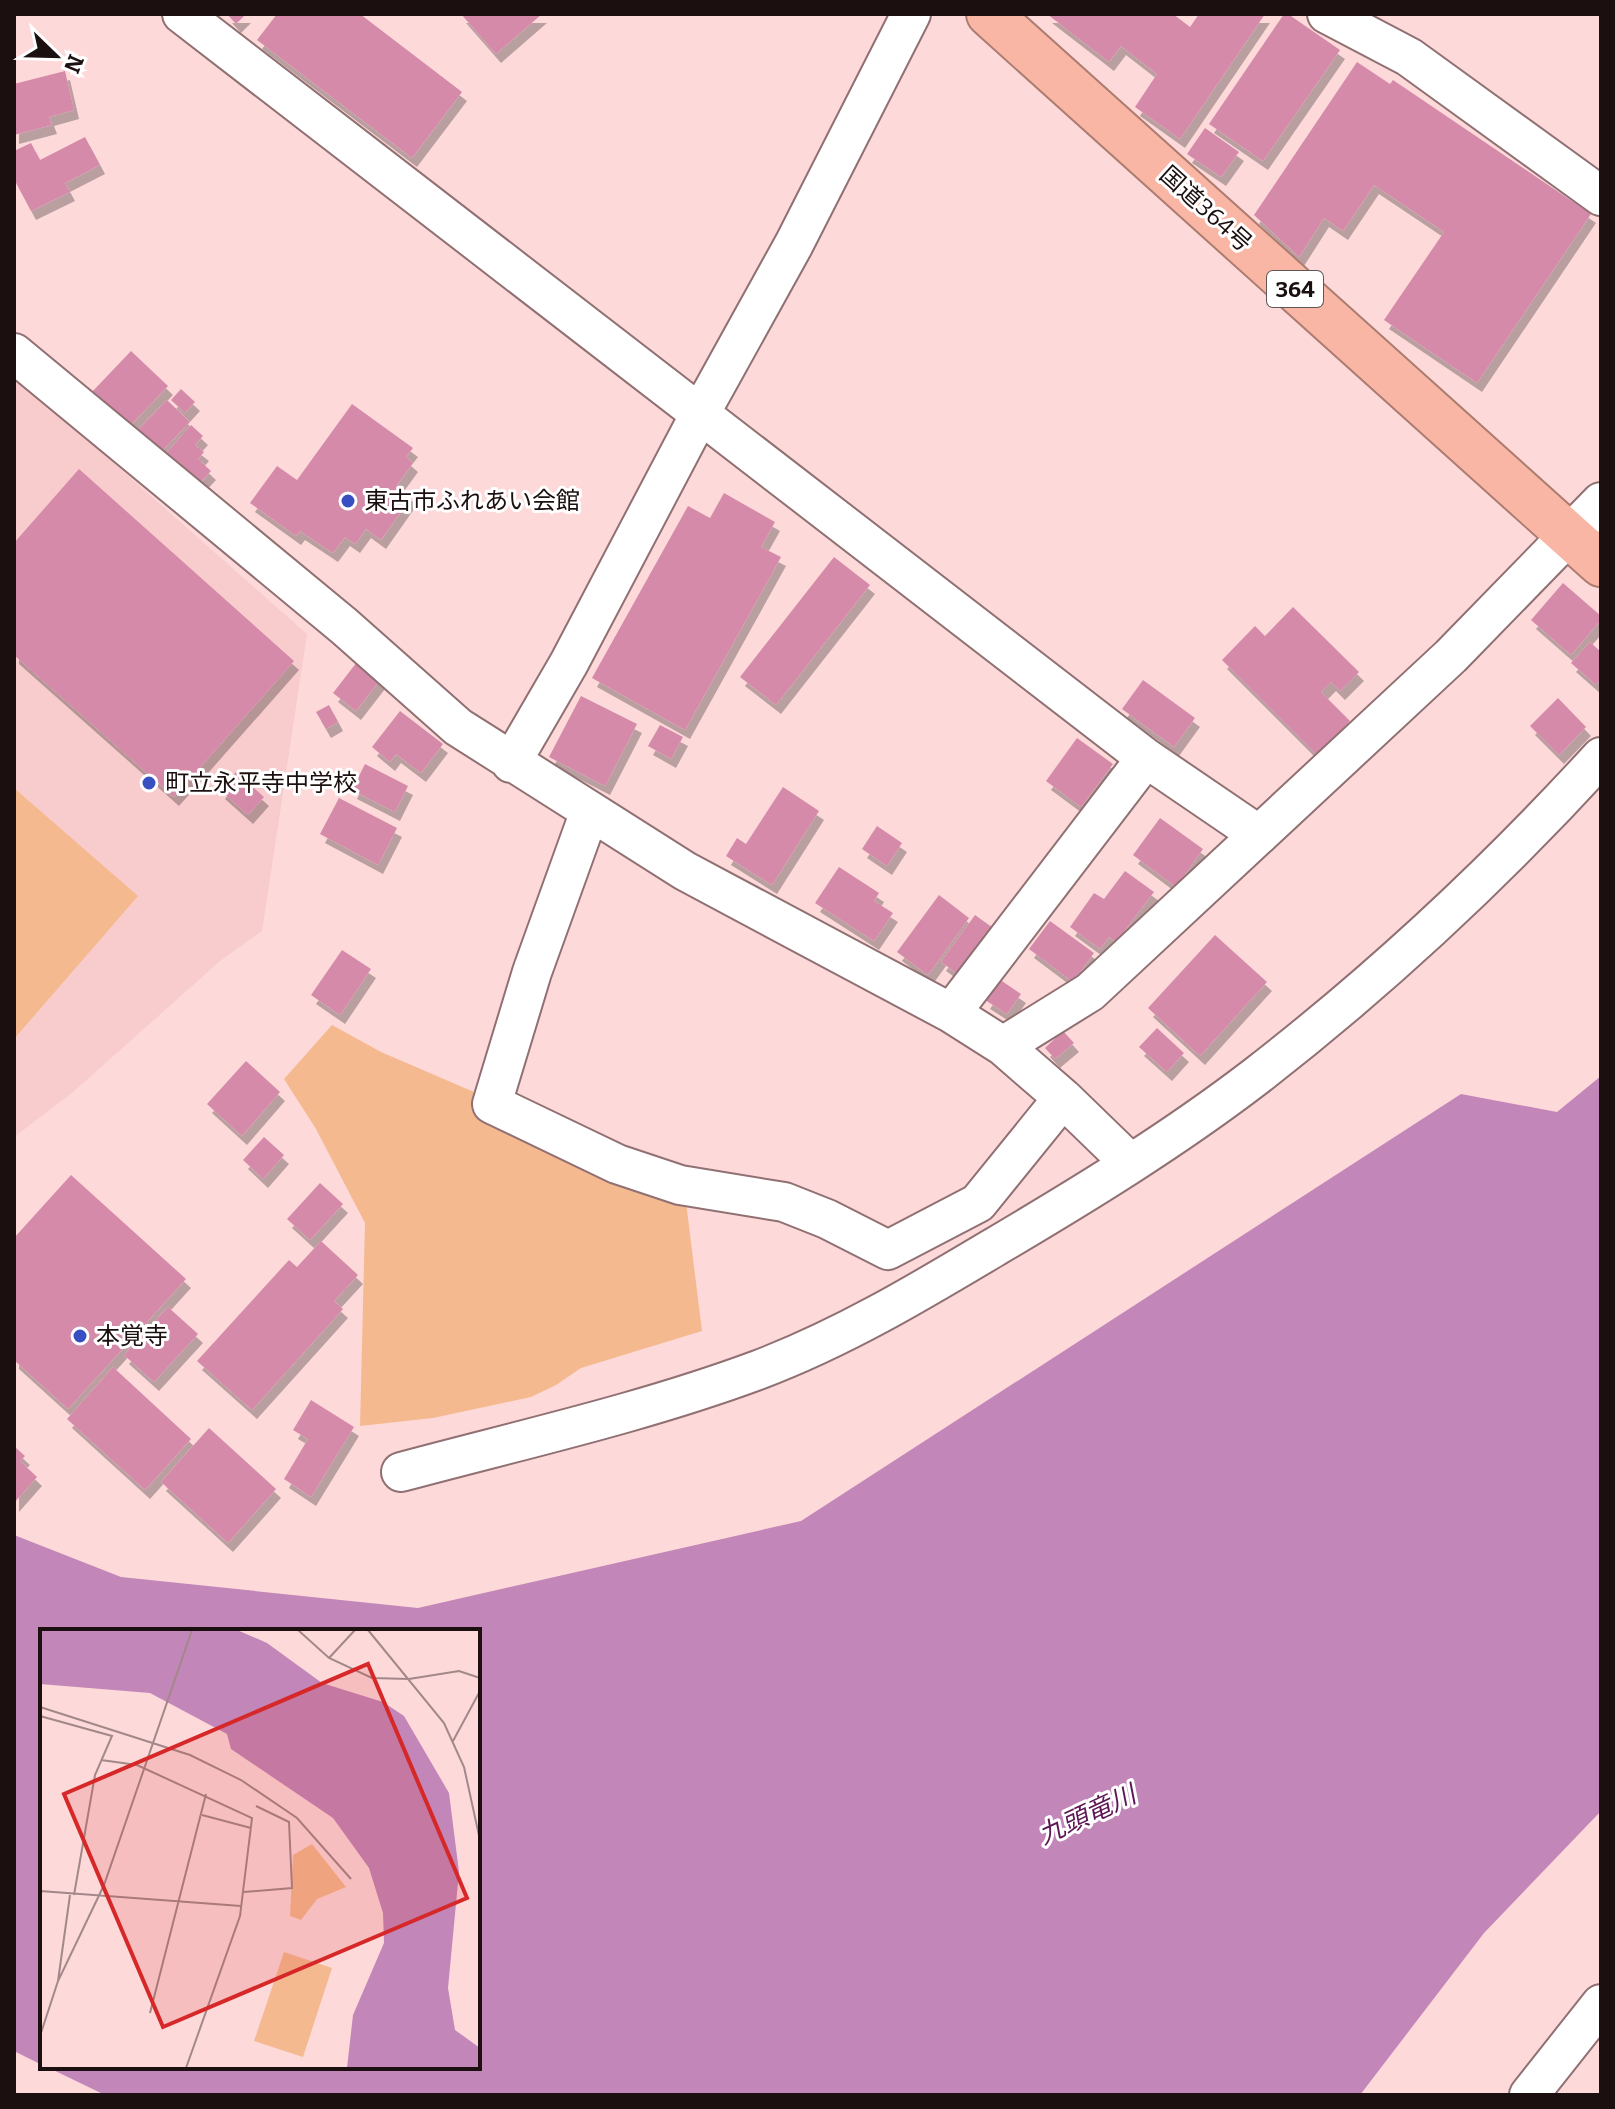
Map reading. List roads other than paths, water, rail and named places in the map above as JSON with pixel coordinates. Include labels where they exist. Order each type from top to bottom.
[{"type":"highway","name":"国道364号","points":[[989,14],[1601,564]]},
{"type":"street","points":[[182,14],[1146,758],[1259,835]]},
{"type":"street","points":[[511,763],[569,663],[701,412],[794,244],[911,14]]},
{"type":"street","points":[[1327,14],[1409,57],[1601,196]]},
{"type":"street","points":[[14,353],[344,626],[458,727],[685,871],[951,1013],[1003,1046],[1063,1098],[1130,1163]]},
{"type":"street","points":[[1003,1046],[1090,992],[1451,656],[1601,502]]},
{"type":"street","points":[[401,1472],[652,1405],[760,1369],[890,1309],[1097,1186],[1254,1077],[1390,964],[1526,838],[1601,757]]},
{"type":"street","points":[[951,1013],[1146,758]]},
{"type":"street","points":[[590,811],[532,972],[492,1104],[617,1164],[680,1185],[784,1202],[827,1219],[888,1250],[978,1203],[1063,1098]]},
{"type":"street","points":[[1529,2095],[1601,2004]]},
{"type":"water","name":"九頭竜川","points":[[1601,1076],[1601,1811],[1484,1933],[1360,2095],[105,2095],[51,2069],[480,2069],[480,1629],[40,1629],[40,2064],[14,2051],[14,1535],[121,1577],[418,1608],[801,1521],[1461,1094],[1557,1112]]},
{"type":"place","name":"東古市ふれあい会館","points":[[348,501]]},
{"type":"place","name":"町立永平寺中学校","points":[[149,783]]},
{"type":"place","name":"本覚寺","points":[[80,1336]]}]
